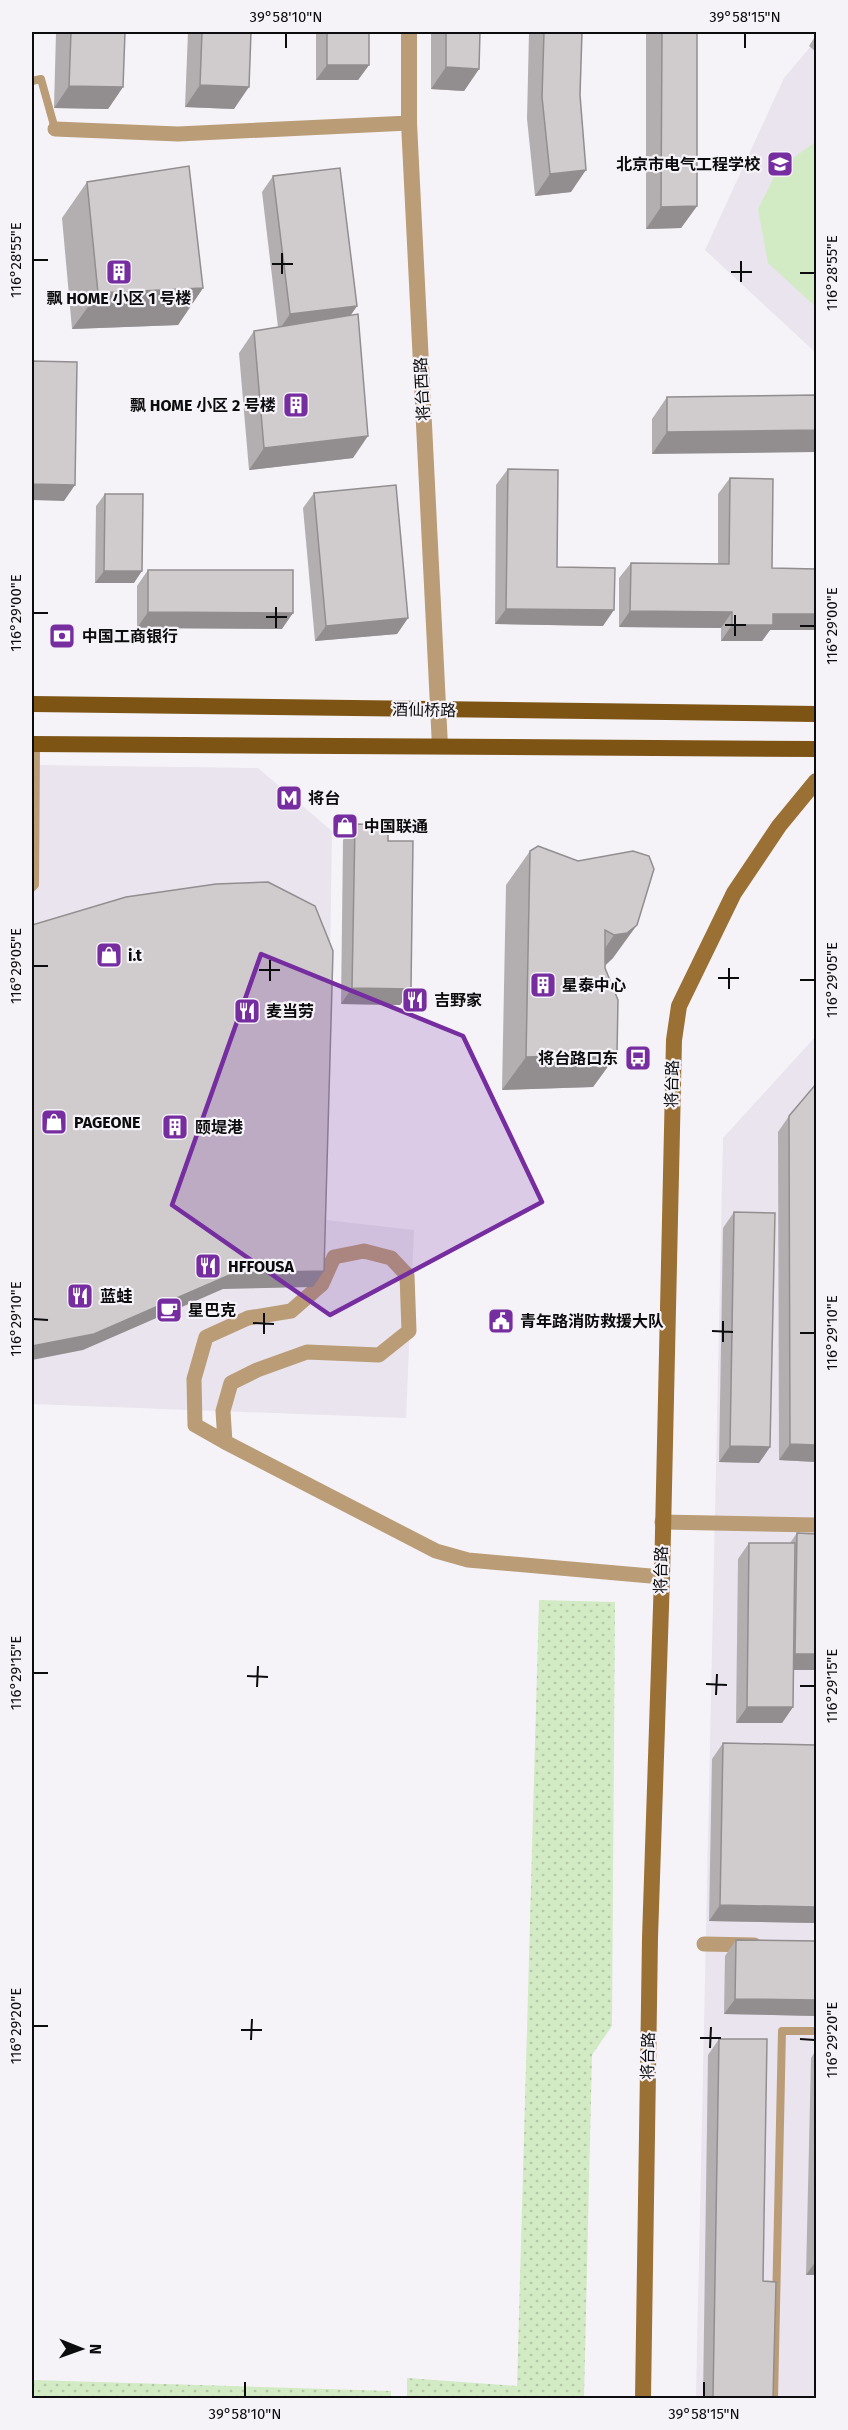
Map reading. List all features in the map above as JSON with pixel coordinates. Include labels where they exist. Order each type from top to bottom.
[{"type":"main road","name":"酒仙桥路","points":[[32,705],[816,714]]},
{"type":"main road","points":[[34,744],[816,749]]},
{"type":"main road","name":"将台路","points":[[643,2398],[650,1938],[662,1577],[673,1049],[680,1006],[734,893],[779,826],[816,781]]},
{"type":"street","name":"将台西路","points":[[409,32],[409,123],[440,746]]},
{"type":"street","points":[[55,129],[178,135],[409,123]]},
{"type":"street","points":[[225,1442],[223,1412],[231,1383],[257,1370],[307,1352],[379,1355],[409,1331],[407,1275],[391,1258],[364,1251],[334,1257],[321,1284],[291,1311],[248,1318],[206,1337],[194,1379],[195,1425],[225,1442],[436,1551],[468,1560],[662,1577]]},
{"type":"street","points":[[662,1522],[816,1525]]},
{"type":"street","points":[[704,1944],[772,1945]]},
{"type":"lane","points":[[32,81],[41,79],[55,129]]},
{"type":"lane","points":[[32,888],[35,885],[34,744]]},
{"type":"lane","points":[[774,2398],[782,2031],[816,2031]]},
{"type":"highlighted area","points":[[261,954],[463,1036],[542,1202],[330,1315],[172,1205]]},
{"type":"shaded area","name":"北京市电气工程学校","points":[[816,40],[816,353],[705,250],[784,78]]},
{"type":"shaded area","name":"颐堤港","points":[[32,765],[258,768],[332,831],[326,1220],[414,1230],[406,1418],[32,1404]]},
{"type":"shaded area","points":[[816,1036],[816,2398],[696,2398],[723,1138]]},
{"type":"green space","points":[[816,143],[816,307],[768,263],[758,209],[778,169]]},
{"type":"green space","points":[[539,1600],[615,1602],[612,2026],[592,2055],[584,2398],[407,2398],[407,2378],[517,2386]]},
{"type":"green space","points":[[32,2380],[391,2391],[391,2398],[32,2398]]},
{"type":"building","points":[[71,32],[125,32],[123,87],[69,86]]},
{"type":"building","points":[[202,32],[251,32],[249,87],[200,85]]},
{"type":"building","points":[[327,32],[369,32],[369,65],[327,65]]},
{"type":"building","points":[[446,32],[480,32],[479,69],[446,67]]},
{"type":"building","points":[[544,32],[582,32],[580,95],[586,170],[550,174],[542,97]]},
{"type":"building","points":[[662,32],[697,32],[697,206],[661,207]]},
{"type":"building","points":[[189,166],[203,288],[98,293],[87,182]]},
{"type":"building","points":[[340,168],[357,306],[290,314],[273,176]]},
{"type":"building","name":"飘 HOME 小区 2 号楼","points":[[358,314],[368,436],[264,448],[254,331]]},
{"type":"building","points":[[32,361],[77,362],[75,485],[32,484]]},
{"type":"building","points":[[816,395],[816,430],[667,432],[667,397]]},
{"type":"building","points":[[508,469],[558,470],[557,567],[615,568],[614,610],[506,609]]},
{"type":"building","points":[[730,478],[773,479],[772,568],[816,569],[816,614],[773,614],[773,625],[732,625],[732,612],[630,611],[631,563],[729,564]]},
{"type":"building","points":[[396,485],[408,618],[326,626],[314,493]]},
{"type":"building","points":[[105,494],[143,494],[142,571],[104,571]]},
{"type":"building","points":[[148,570],[293,570],[293,613],[148,612]]},
{"type":"building","points":[[355,824],[388,825],[388,841],[413,841],[411,989],[352,988]]},
{"type":"building","name":"星泰中心","points":[[538,846],[578,861],[633,851],[649,856],[654,869],[637,925],[627,933],[614,935],[605,930],[605,968],[618,1000],[617,1054],[526,1057],[530,851]]},
{"type":"building","name":"颐堤港","points":[[268,882],[315,906],[333,951],[324,1271],[234,1273],[94,1334],[32,1346],[32,925],[126,897],[216,884]]},
{"type":"building","points":[[816,1084],[816,1445],[790,1444],[789,1116]]},
{"type":"building","points":[[734,1212],[775,1213],[770,1447],[730,1446]]},
{"type":"building","points":[[797,1533],[816,1534],[816,1654],[795,1654]]},
{"type":"building","points":[[749,1543],[795,1543],[793,1707],[747,1707]]},
{"type":"building","points":[[723,1743],[816,1745],[816,1907],[720,1905]]},
{"type":"building","points":[[736,1940],[816,1941],[816,2000],[735,1999]]},
{"type":"building","points":[[719,2039],[767,2039],[763,2281],[776,2282],[773,2398],[713,2398]]},
{"type":"place","name":"北京市电气工程学校","points":[[780,164]]},
{"type":"place","name":"飘 HOME 小区 1 号楼","points":[[119,272]]},
{"type":"place","name":"飘 HOME 小区 2 号楼","points":[[296,405]]},
{"type":"place","name":"中国工商银行","points":[[62,636]]},
{"type":"place","name":"将台","points":[[289,798]]},
{"type":"place","name":"中国联通","points":[[345,826]]},
{"type":"place","name":"i.t","points":[[109,955]]},
{"type":"place","name":"星泰中心","points":[[543,985]]},
{"type":"place","name":"吉野家","points":[[415,1000]]},
{"type":"place","name":"麦当劳","points":[[247,1011]]},
{"type":"place","name":"将台路口东","points":[[638,1058]]},
{"type":"place","name":"PAGEONE","points":[[54,1122]]},
{"type":"place","name":"颐堤港","points":[[175,1127]]},
{"type":"place","name":"HFFOUSA","points":[[208,1266]]},
{"type":"place","name":"蓝蛙","points":[[80,1296]]},
{"type":"place","name":"星巴克","points":[[169,1310]]},
{"type":"place","name":"青年路消防救援大队","points":[[501,1321]]}]
